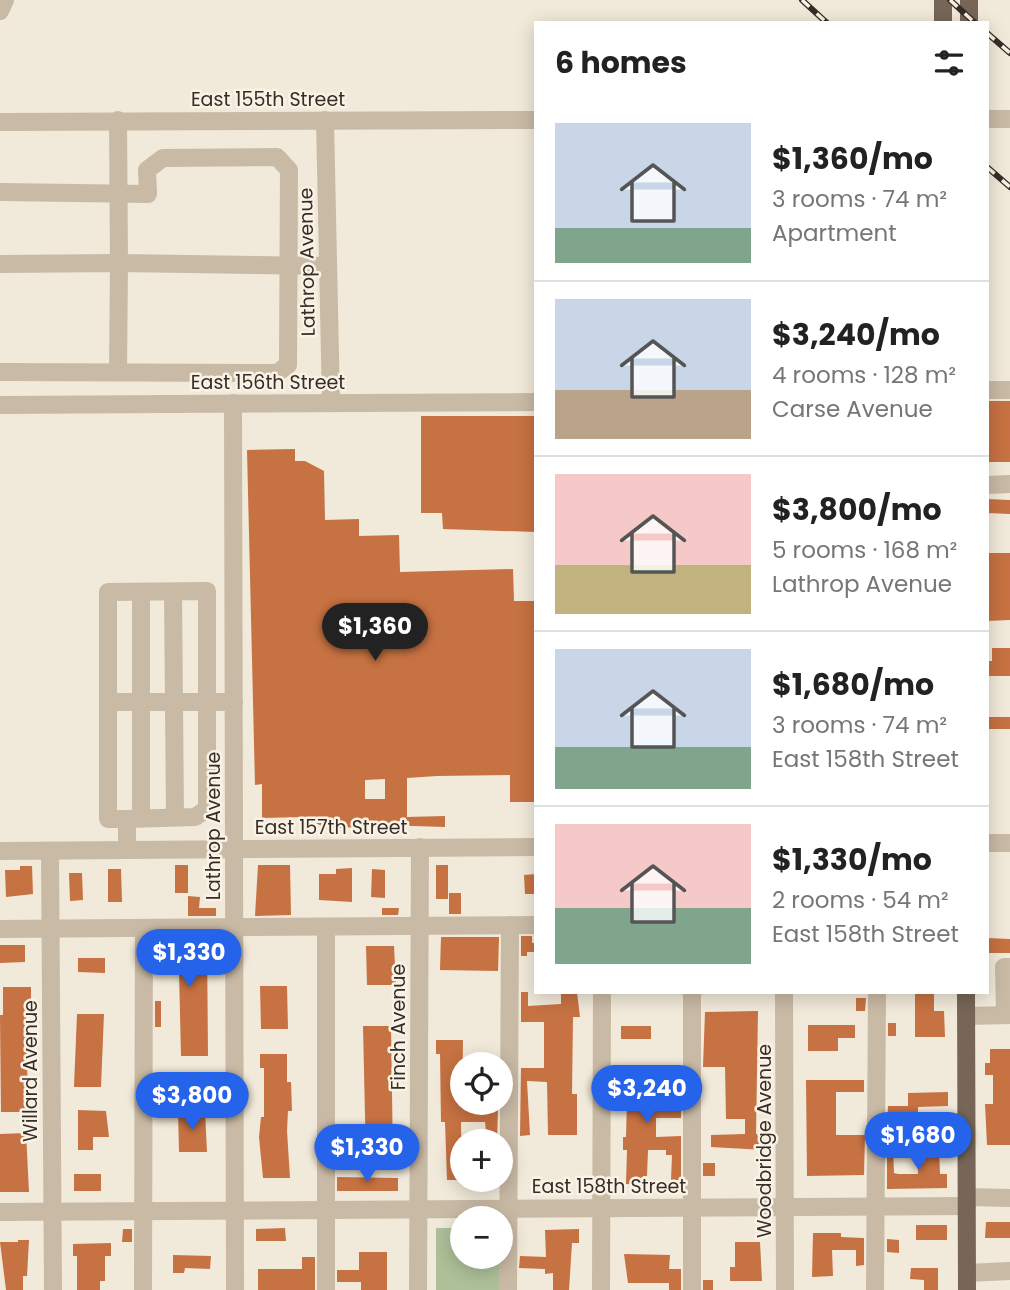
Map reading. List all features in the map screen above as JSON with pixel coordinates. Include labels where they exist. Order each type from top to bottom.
[{"type":"main road","points":[[943,0],[943,21]]},
{"type":"main road","points":[[969,0],[969,21]]},
{"type":"main road","points":[[966,994],[967,1281]]},
{"type":"street","points":[[0,11],[5,0]]},
{"type":"street","points":[[989,119],[1010,119]]},
{"type":"street","points":[[118,120],[118,372]]},
{"type":"street","name":"Lathrop Avenue","points":[[325,120],[331,403]]},
{"type":"street","name":"East 155th Street","points":[[0,122],[534,120]]},
{"type":"street","points":[[0,192],[148,194],[147,170],[163,158],[277,158],[289,170],[286,265],[288,365],[277,373],[0,372]]},
{"type":"street","points":[[0,264],[328,266]]},
{"type":"street","points":[[989,390],[1010,390]]},
{"type":"street","name":"East 156th Street","points":[[0,405],[534,402]]},
{"type":"street","name":"Lathrop Avenue","points":[[233,403],[235,1290]]},
{"type":"street","points":[[989,485],[1010,484]]},
{"type":"street","points":[[207,591],[207,809],[195,817],[108,819],[108,592],[141,592],[207,591]]},
{"type":"street","points":[[127,850],[134,818],[141,702],[141,592]]},
{"type":"street","points":[[173,592],[175,817]]},
{"type":"street","points":[[108,702],[234,702]]},
{"type":"street","points":[[989,843],[1010,843]]},
{"type":"street","name":"Finch Avenue","points":[[418,1290],[420,847]]},
{"type":"street","name":"East 157th Street","points":[[0,851],[534,847]]},
{"type":"street","name":"Willard Avenue","points":[[50,851],[52,1290]]},
{"type":"street","points":[[508,1206],[509,925]]},
{"type":"street","points":[[0,929],[534,925]]},
{"type":"street","points":[[326,927],[326,1290]]},
{"type":"street","points":[[144,928],[144,1290]]},
{"type":"street","points":[[966,1016],[1007,1015],[1004,967],[1010,967]]},
{"type":"street","points":[[601,1290],[602,994]]},
{"type":"street","points":[[692,994],[692,1290]]},
{"type":"street","name":"Woodbridge Avenue","points":[[784,994],[785,1290]]},
{"type":"street","points":[[875,1290],[877,994]]},
{"type":"street","name":"East 158th Street","points":[[513,1208],[875,1206],[1010,1198]]},
{"type":"street","name":"East 158th Street","points":[[0,1212],[450,1209]]},
{"type":"street","points":[[508,1269],[508,1290]]},
{"type":"street","points":[[967,1281],[1010,1271]]},
{"type":"green space","points":[[436,1228],[450,1228],[450,1269],[501,1269],[503,1290],[436,1290]]},
{"type":"building","points":[[989,401],[1010,401],[1010,462],[989,462]]},
{"type":"building","points":[[421,416],[534,416],[534,532],[443,529],[442,513],[421,513]]},
{"type":"building","points":[[295,449],[295,461],[305,461],[324,471],[325,520],[359,519],[359,536],[399,535],[400,572],[513,569],[514,601],[534,601],[534,802],[510,802],[510,775],[407,778],[407,817],[445,816],[445,827],[382,825],[327,829],[305,817],[262,818],[262,784],[255,785],[247,450]],"holes":[[[385,779],[385,799],[365,799],[365,780]]]},
{"type":"building","points":[[989,499],[1010,500],[1010,514],[989,513]]},
{"type":"building","points":[[989,553],[1010,553],[1010,620],[989,621]]},
{"type":"building","points":[[992,648],[1010,648],[1010,676],[989,676],[989,661],[992,661]]},
{"type":"building","points":[[989,717],[1010,717],[1010,729],[989,729]]},
{"type":"building","points":[[175,865],[188,865],[188,893],[175,893]]},
{"type":"building","points":[[258,865],[290,865],[291,915],[255,916]]},
{"type":"building","points":[[436,865],[448,865],[448,899],[436,899]]},
{"type":"building","points":[[20,866],[32,866],[33,894],[6,897],[5,870],[20,870]]},
{"type":"building","points":[[352,868],[352,902],[319,900],[319,874],[336,874],[336,869]]},
{"type":"building","points":[[108,869],[121,869],[122,902],[108,902]]},
{"type":"building","points":[[372,869],[385,870],[385,898],[371,897]]},
{"type":"building","points":[[69,873],[82,873],[83,900],[70,901]]},
{"type":"building","points":[[534,874],[534,894],[525,894],[524,875]]},
{"type":"building","points":[[449,893],[461,893],[461,914],[449,914]]},
{"type":"building","points":[[188,896],[200,897],[199,908],[216,908],[216,916],[188,916]]},
{"type":"building","points":[[382,908],[399,908],[398,915],[382,915]]},
{"type":"building","points":[[521,936],[532,936],[534,952],[521,956]]},
{"type":"building","points":[[441,937],[499,937],[498,971],[440,970]]},
{"type":"building","points":[[989,938],[1010,939],[1010,953],[989,953]]},
{"type":"building","points":[[207,939],[208,1056],[181,1056],[179,971],[155,971],[155,941]]},
{"type":"building","points":[[0,945],[25,945],[25,962],[0,963]]},
{"type":"building","points":[[366,946],[394,946],[396,985],[367,985]]},
{"type":"building","points":[[78,958],[105,958],[105,973],[78,972]]},
{"type":"building","points":[[260,986],[287,986],[288,1029],[261,1029]]},
{"type":"building","points":[[3,987],[31,987],[31,1001],[26,1001],[28,1112],[1,1112],[0,1015],[3,1015]]},
{"type":"building","points":[[521,992],[528,992],[528,1006],[561,1004],[561,994],[577,994],[580,1017],[573,1017],[572,1094],[577,1094],[577,1135],[548,1135],[547,1082],[527,1081],[530,1135],[520,1136],[521,1068],[544,1068],[544,1022],[521,1022]]},
{"type":"building","points":[[915,994],[934,994],[934,1011],[944,1011],[945,1037],[915,1037]]},
{"type":"building","points":[[856,998],[866,998],[865,1011],[856,1011]]},
{"type":"building","points":[[155,1001],[161,1001],[161,1027],[155,1027]]},
{"type":"building","points":[[758,1011],[756,1134],[764,1134],[764,1150],[711,1147],[711,1135],[745,1134],[745,1119],[726,1119],[725,1067],[703,1067],[705,1012]]},
{"type":"building","points":[[77,1014],[104,1014],[101,1087],[74,1087]]},
{"type":"building","points":[[888,1023],[896,1023],[896,1036],[888,1036]]},
{"type":"building","points":[[808,1025],[855,1025],[855,1038],[838,1038],[838,1051],[808,1051]]},
{"type":"building","points":[[363,1026],[391,1026],[393,1160],[366,1160]]},
{"type":"building","points":[[621,1026],[651,1026],[651,1039],[621,1039]]},
{"type":"building","points":[[436,1040],[463,1040],[463,1052],[450,1052],[450,1115],[498,1115],[497,1129],[486,1129],[485,1122],[461,1122],[461,1129],[450,1129],[450,1180],[447,1180],[445,1122],[441,1122],[440,1054],[436,1054]]},
{"type":"building","points":[[990,1049],[1010,1049],[1010,1145],[987,1145],[985,1104],[993,1104],[993,1075],[985,1075],[985,1063],[990,1063]]},
{"type":"building","points":[[260,1054],[287,1054],[287,1082],[291,1082],[292,1111],[288,1111],[287,1131],[290,1178],[263,1178],[259,1137],[261,1117],[264,1117],[264,1068],[260,1068]]},
{"type":"building","points":[[623,1067],[653,1067],[658,1102],[681,1103],[681,1118],[656,1118],[656,1137],[681,1136],[681,1180],[671,1180],[672,1155],[666,1155],[666,1150],[648,1150],[647,1176],[643,1176],[643,1185],[626,1184],[627,1150],[623,1150],[623,1137],[626,1137],[627,1100]]},
{"type":"building","points":[[806,1080],[864,1080],[864,1092],[836,1092],[836,1135],[865,1135],[864,1175],[807,1176]]},
{"type":"building","points":[[948,1092],[948,1106],[918,1107],[918,1134],[887,1134],[888,1106],[908,1106],[908,1093]]},
{"type":"building","points":[[78,1110],[106,1111],[109,1137],[93,1137],[93,1150],[78,1150]]},
{"type":"building","points":[[178,1111],[205,1111],[207,1152],[179,1152]]},
{"type":"building","points":[[26,1133],[29,1192],[0,1192],[0,1134]]},
{"type":"building","points":[[887,1147],[893,1147],[894,1173],[918,1174],[917,1147],[939,1147],[940,1174],[947,1174],[947,1188],[887,1189]]},
{"type":"building","points":[[703,1163],[715,1163],[715,1176],[703,1176]]},
{"type":"building","points":[[74,1174],[101,1174],[101,1191],[74,1191]]},
{"type":"building","points":[[337,1177],[398,1178],[398,1191],[337,1191]]},
{"type":"building","points":[[986,1222],[1010,1222],[1010,1238],[985,1238]]},
{"type":"building","points":[[916,1225],[947,1225],[947,1240],[916,1240]]},
{"type":"building","points":[[285,1228],[286,1241],[256,1241],[256,1229]]},
{"type":"building","points":[[123,1229],[132,1229],[132,1242],[122,1242]]},
{"type":"building","points":[[579,1229],[579,1243],[572,1243],[569,1290],[553,1290],[553,1273],[545,1274],[545,1269],[519,1268],[520,1256],[546,1257],[545,1230]]},
{"type":"building","points":[[813,1233],[841,1233],[841,1237],[864,1238],[864,1265],[856,1266],[856,1250],[832,1250],[833,1276],[812,1277]]},
{"type":"building","points":[[887,1239],[899,1240],[899,1253],[887,1252]]},
{"type":"building","points":[[29,1240],[27,1276],[23,1276],[23,1290],[6,1290],[0,1242]]},
{"type":"building","points":[[735,1242],[760,1242],[762,1281],[730,1281],[730,1267],[735,1267]]},
{"type":"building","points":[[111,1243],[111,1256],[105,1256],[105,1281],[100,1281],[100,1290],[77,1290],[77,1256],[73,1256],[73,1244]]},
{"type":"building","points":[[359,1252],[387,1252],[387,1290],[361,1290],[361,1282],[337,1282],[337,1270],[359,1270]]},
{"type":"building","points":[[624,1254],[670,1255],[669,1269],[681,1269],[681,1290],[669,1290],[669,1283],[628,1283]]},
{"type":"building","points":[[173,1255],[211,1256],[210,1269],[185,1268],[184,1273],[173,1273]]},
{"type":"building","points":[[302,1257],[315,1257],[315,1290],[258,1290],[258,1269],[302,1269]]},
{"type":"building","points":[[911,1268],[938,1268],[938,1290],[924,1290],[924,1280],[910,1279]]},
{"type":"building","points":[[703,1280],[713,1280],[713,1290],[703,1290]]},
{"type":"railway","points":[[802,0],[825,21]]},
{"type":"railway","points":[[950,0],[973,21]]},
{"type":"railway","points":[[989,35],[1010,53]]},
{"type":"railway","points":[[989,169],[1010,187]]}]
